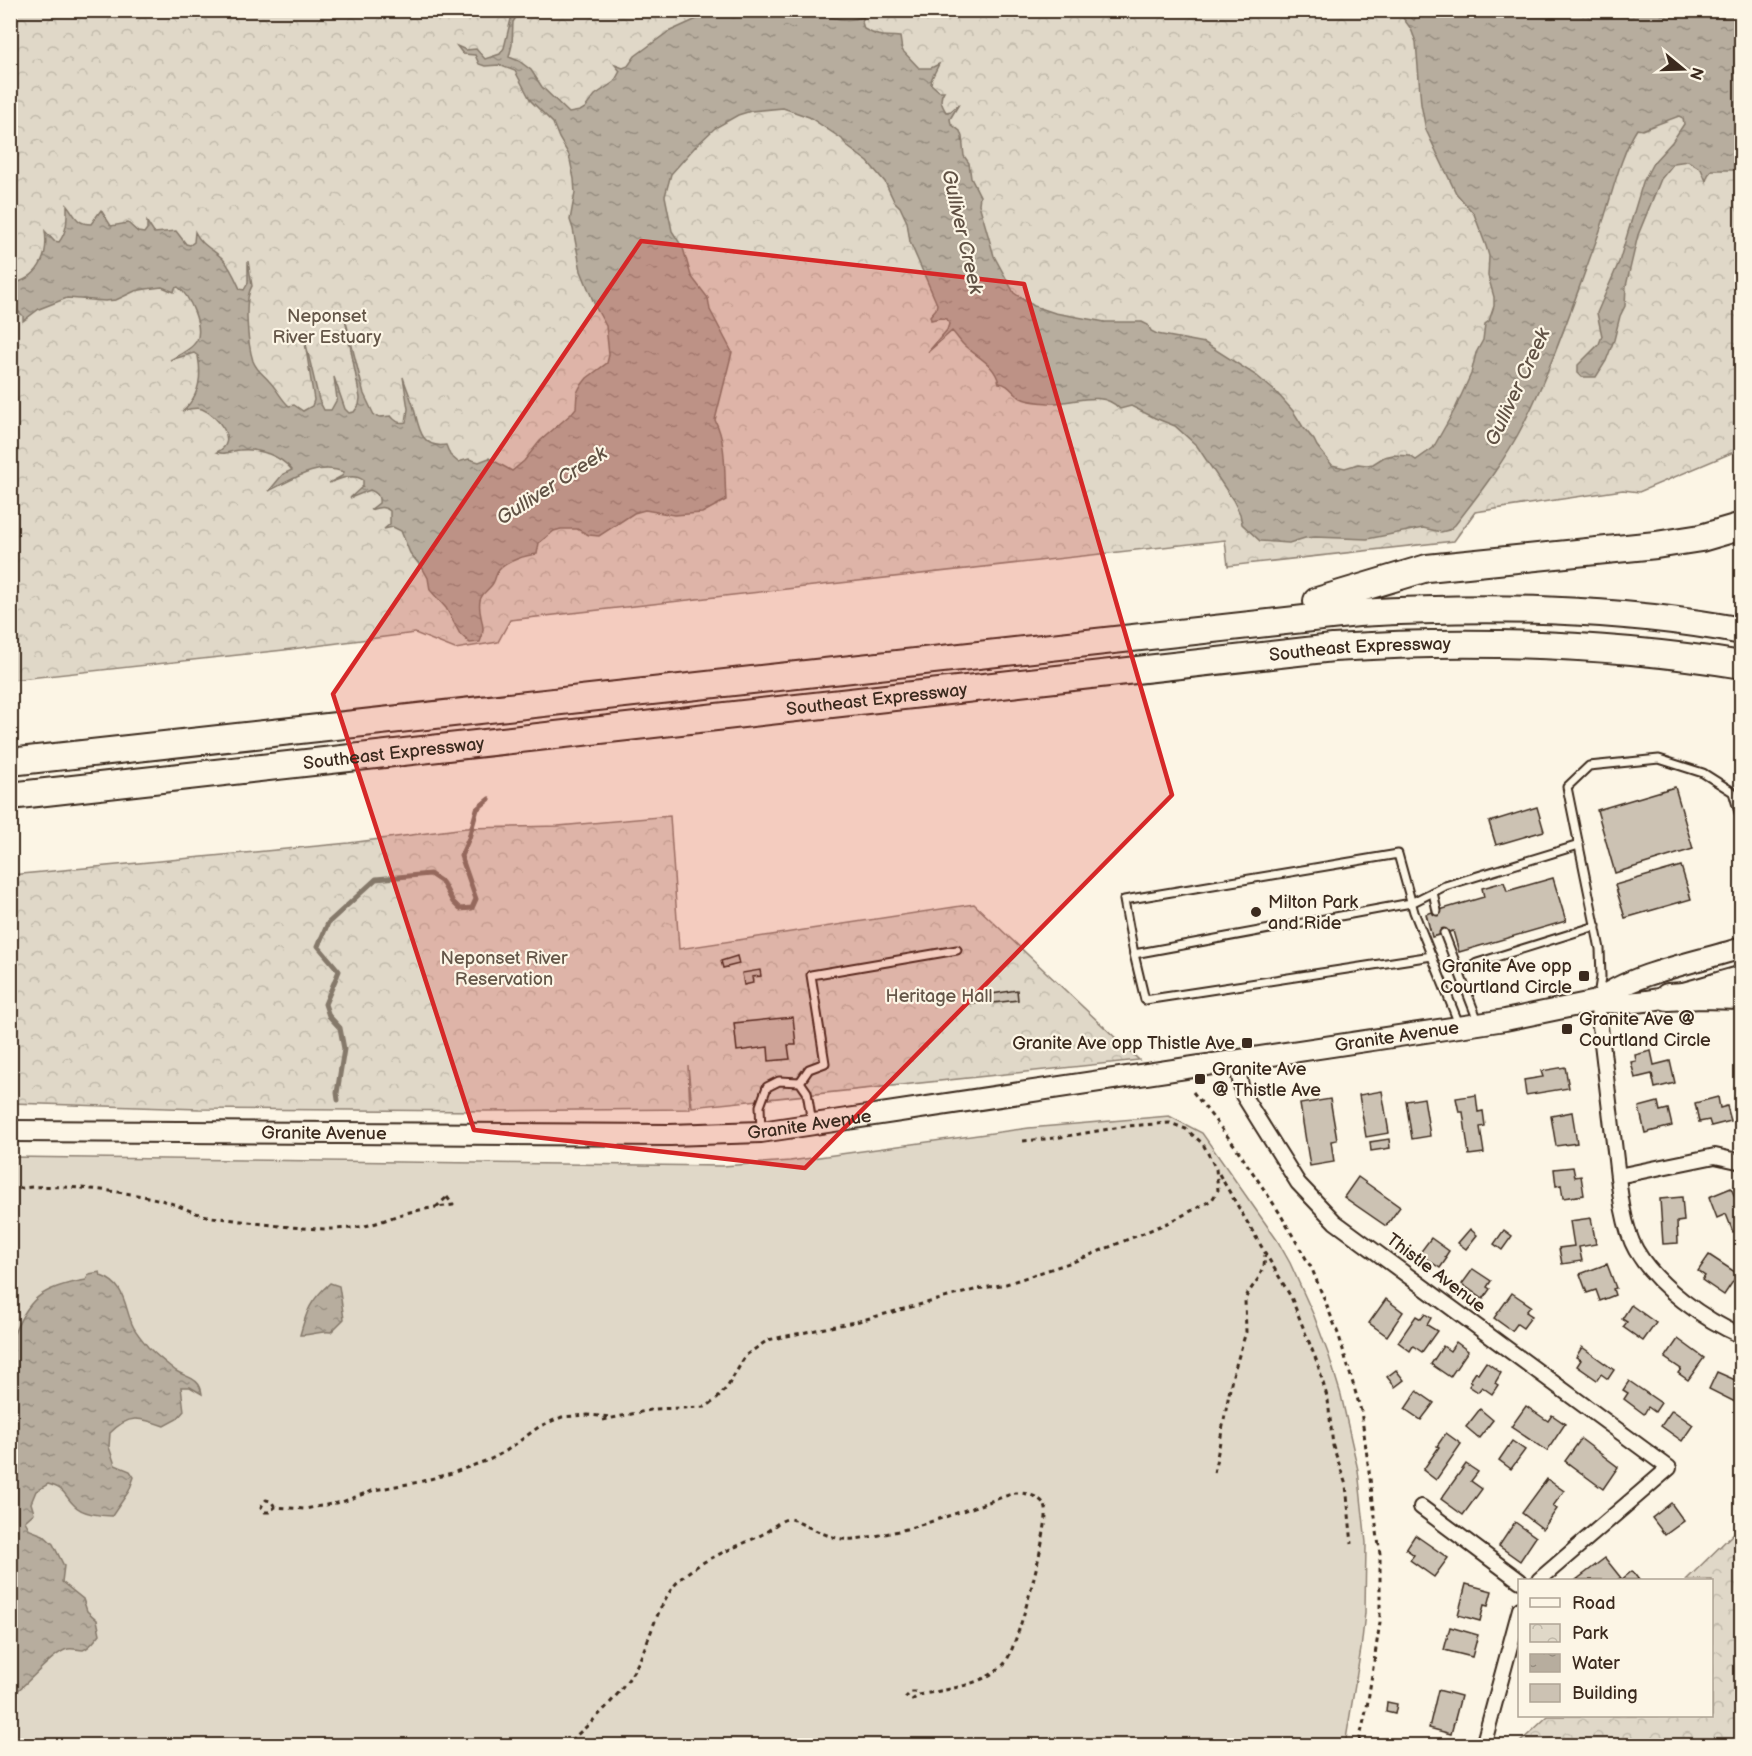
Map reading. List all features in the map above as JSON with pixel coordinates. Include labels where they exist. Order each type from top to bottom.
[{"type":"highway","points":[[1317,602],[1427,568],[1656,545],[1701,538],[1742,526]]},
{"type":"highway","points":[[10,745],[1317,602],[1422,594],[1544,594],[1621,599],[1742,615]]},
{"type":"highway","points":[[10,762],[1358,613],[1423,609],[1544,610],[1670,620],[1742,631]]},
{"type":"highway","points":[[10,782],[1331,634],[1456,628],[1518,628],[1641,636],[1742,650]]},
{"type":"highway","name":"Southeast Expressway","points":[[10,796],[1333,648],[1456,642],[1569,645],[1640,650],[1742,664]]},
{"type":"highway","points":[[1668,997],[1742,996]]},
{"type":"main road","name":"Granite Avenue","points":[[1597,1001],[1609,991],[1644,977],[1742,948]]},
{"type":"main road","name":"Granite Avenue","points":[[10,1131],[658,1135],[761,1132],[1470,1025],[1597,1001],[1611,1004],[1634,1003],[1668,997],[1742,976]]},
{"type":"street","points":[[1597,1001],[1618,1176],[1628,1229],[1636,1249],[1647,1266],[1674,1293],[1723,1328],[1742,1336]]},
{"type":"street","name":"Thistle Avenue","points":[[1236,1061],[1243,1095],[1298,1183],[1335,1222],[1670,1468],[1541,1579]]},
{"type":"street","points":[[1618,1176],[1715,1156],[1742,1161]]},
{"type":"street","points":[[1421,1507],[1518,1580]]},
{"type":"street","points":[[1483,1746],[1518,1616]]},
{"type":"lane","points":[[1597,1001],[1601,977],[1600,949],[1567,787],[1589,766],[1659,759],[1703,773],[1732,792],[1742,823]]},
{"type":"lane","points":[[1134,954],[1411,903],[1433,892],[1579,845]]},
{"type":"lane","points":[[1432,956],[1145,1000],[1124,900],[1398,854],[1411,903],[1432,956],[1470,1025]]},
{"type":"lane","points":[[1433,892],[1437,910]]},
{"type":"lane","points":[[1461,973],[1477,963],[1596,926]]},
{"type":"lane","points":[[1443,933],[1461,973],[1470,1025]]},
{"type":"lane","points":[[800,1082],[809,1069],[825,1063],[811,975],[957,950]]},
{"type":"lane","points":[[761,1132],[760,1106],[767,1087],[779,1081],[800,1082]]},
{"type":"lane","points":[[800,1082],[807,1092],[812,1125]]},
{"type":"path","points":[[1193,1092],[1235,1146],[1279,1212],[1312,1269],[1339,1336],[1361,1412],[1373,1487],[1380,1554],[1380,1622],[1367,1707],[1358,1746]]},
{"type":"path","points":[[1023,1141],[1127,1126],[1170,1123],[1186,1129],[1197,1138],[1291,1297],[1317,1362],[1328,1400],[1333,1446],[1346,1485],[1352,1544]]},
{"type":"path","points":[[603,1420],[655,1409],[705,1407],[716,1400],[728,1386],[746,1355],[768,1340],[859,1322],[978,1289],[1006,1284],[1101,1251],[1170,1222],[1212,1200],[1218,1190],[1216,1169]]},
{"type":"path","points":[[10,1191],[38,1186],[113,1192],[166,1202],[195,1214],[321,1228],[366,1226],[406,1213],[453,1205],[447,1197],[436,1207]]},
{"type":"path","points":[[1214,1473],[1232,1378],[1246,1332],[1245,1300],[1264,1266],[1265,1254]]},
{"type":"path","points":[[275,1507],[271,1501],[266,1500],[261,1507],[265,1512],[269,1512],[275,1507],[305,1509],[342,1502],[374,1490],[453,1473],[491,1458],[540,1426],[562,1417],[588,1415],[612,1417]]},
{"type":"path","points":[[564,1746],[598,1716],[638,1663],[665,1601],[686,1574],[724,1551],[772,1529],[782,1521],[792,1519],[831,1538],[851,1539],[900,1532],[1015,1493],[1031,1496],[1043,1503],[1046,1509],[1044,1528],[1030,1593],[1011,1655],[1002,1666],[976,1682],[919,1695]]},
{"type":"highlighted area","points":[[641,241],[1024,284],[1172,795],[805,1168],[474,1130],[333,694]]},
{"type":"green space","name":"Neponset River Estuary","points":[[10,11],[1741,11],[1741,449],[1639,492],[1623,490],[1475,512],[1454,541],[1228,566],[1225,540],[510,620],[498,642],[455,649],[415,633],[11,680]]},
{"type":"green space","name":"Neponset River Reservation","points":[[670,816],[679,949],[974,904],[1139,1060],[692,1107],[688,1066],[690,1109],[487,1111],[199,1109],[11,1103],[11,875],[349,843],[466,828],[558,826]]},
{"type":"green space","points":[[1169,1116],[1202,1133],[1277,1240],[1314,1316],[1341,1395],[1358,1470],[1366,1543],[1365,1613],[1345,1745],[11,1746],[11,1157],[723,1166],[790,1161],[1029,1128]]},
{"type":"green space","points":[[1741,1526],[1741,1745],[1517,1745],[1547,1717],[1713,1717],[1713,1579],[1687,1579]]},
{"type":"water","name":"Gulliver Creek","points":[[819,10],[840,19],[864,16],[862,22],[864,29],[879,35],[900,37],[902,50],[919,68],[931,68],[939,64],[931,84],[939,91],[944,91],[941,101],[946,112],[959,104],[950,119],[951,124],[960,131],[964,156],[969,163],[971,178],[980,196],[979,204],[994,256],[1014,293],[1034,306],[1055,313],[1105,322],[1142,322],[1157,334],[1205,343],[1257,376],[1277,393],[1332,465],[1345,468],[1358,464],[1373,464],[1384,457],[1393,455],[1410,456],[1416,460],[1433,448],[1471,374],[1476,353],[1483,340],[1485,324],[1489,321],[1494,306],[1488,276],[1489,256],[1486,246],[1474,214],[1456,193],[1426,130],[1421,104],[1416,42],[1411,29],[1398,11],[1403,11],[1414,20],[1419,10],[1741,11],[1741,170],[1712,170],[1706,181],[1701,169],[1688,161],[1674,163],[1661,179],[1638,235],[1626,286],[1625,306],[1606,361],[1596,377],[1582,377],[1578,373],[1578,365],[1599,344],[1602,336],[1597,313],[1619,262],[1643,182],[1653,163],[1672,142],[1684,124],[1683,118],[1679,116],[1642,130],[1637,129],[1615,181],[1603,223],[1555,354],[1535,400],[1501,463],[1455,525],[1441,532],[1423,528],[1367,539],[1315,537],[1289,543],[1260,541],[1242,524],[1233,500],[1197,446],[1175,426],[1131,406],[1120,409],[1104,399],[1048,403],[1024,399],[1006,385],[999,383],[994,371],[986,362],[964,345],[952,331],[928,352],[947,330],[949,324],[947,319],[931,320],[930,316],[937,304],[910,242],[907,222],[885,182],[868,162],[848,147],[842,139],[809,117],[783,108],[751,111],[738,115],[715,128],[695,147],[671,174],[665,196],[672,231],[683,248],[691,276],[708,298],[710,310],[732,352],[715,420],[722,439],[726,500],[702,513],[674,515],[645,510],[634,513],[599,536],[589,535],[577,529],[554,531],[539,543],[537,554],[512,561],[498,572],[493,584],[483,594],[479,606],[483,626],[480,642],[470,643],[460,634],[446,608],[430,590],[428,578],[410,553],[401,531],[393,527],[384,529],[390,524],[390,511],[382,508],[370,510],[379,503],[377,495],[370,490],[350,498],[363,486],[363,480],[351,477],[329,483],[342,476],[344,472],[334,469],[315,470],[269,491],[283,474],[292,470],[287,465],[276,457],[255,450],[217,452],[224,448],[226,436],[224,429],[214,417],[202,409],[182,411],[196,393],[200,371],[198,356],[194,353],[170,360],[192,346],[198,334],[197,319],[187,297],[178,287],[174,292],[162,287],[135,291],[116,300],[67,298],[39,309],[23,321],[23,316],[19,312],[11,311],[11,284],[28,277],[40,265],[45,250],[45,231],[54,241],[59,242],[62,238],[67,220],[67,205],[77,219],[86,224],[91,224],[101,210],[111,226],[128,223],[138,232],[144,233],[147,229],[147,222],[154,233],[176,231],[186,244],[190,245],[194,242],[195,232],[204,244],[223,259],[240,289],[244,290],[248,283],[248,261],[252,286],[249,293],[247,323],[253,361],[289,406],[294,405],[303,411],[312,406],[314,400],[304,336],[319,400],[324,410],[331,410],[337,399],[334,377],[345,409],[349,413],[354,412],[359,405],[360,398],[345,318],[364,394],[374,415],[391,416],[397,422],[406,422],[408,409],[403,377],[419,428],[425,439],[437,445],[446,445],[450,455],[458,462],[469,459],[479,462],[489,458],[512,471],[524,461],[540,441],[571,414],[576,408],[577,393],[580,387],[587,378],[607,363],[609,355],[606,326],[581,271],[570,220],[575,193],[574,179],[569,155],[553,123],[531,101],[515,71],[499,65],[479,64],[475,55],[463,54],[457,46],[466,50],[476,49],[485,59],[500,54],[504,48],[511,19],[516,11],[520,11],[513,22],[509,57],[531,70],[542,87],[569,113],[585,108],[595,95],[614,82],[620,71],[615,65],[623,68],[628,66],[635,56],[668,32],[699,18],[698,13],[708,16],[723,11]]},
{"type":"water","points":[[100,1272],[101,1276],[115,1284],[119,1290],[133,1327],[148,1347],[176,1371],[196,1382],[202,1394],[190,1387],[181,1387],[184,1411],[177,1419],[164,1426],[141,1419],[129,1420],[110,1433],[109,1447],[115,1465],[130,1471],[134,1477],[129,1491],[112,1516],[82,1511],[61,1490],[48,1484],[36,1491],[31,1503],[34,1513],[25,1521],[30,1530],[43,1535],[53,1544],[64,1566],[62,1582],[83,1599],[87,1611],[97,1620],[100,1634],[86,1649],[62,1651],[11,1696],[11,1341],[23,1315],[38,1297],[58,1287],[86,1280],[89,1274]]},
{"type":"water","points":[[330,1283],[339,1286],[344,1319],[331,1332],[300,1335],[310,1306]]},
{"type":"building","points":[[1675,787],[1693,849],[1615,873],[1597,810]]},
{"type":"building","points":[[1537,807],[1544,831],[1496,845],[1489,822]]},
{"type":"building","points":[[1681,866],[1691,899],[1625,918],[1615,885]]},
{"type":"building","points":[[1553,878],[1566,921],[1459,952],[1453,931],[1432,937],[1426,914],[1484,897],[1482,888],[1504,882],[1507,891]]},
{"type":"building","points":[[737,956],[739,964],[723,968],[721,961]]},
{"type":"building","points":[[760,970],[761,976],[752,977],[753,983],[744,985],[742,973]]},
{"type":"building","points":[[1017,990],[1018,1000],[993,1003],[992,994]]},
{"type":"building","points":[[978,992],[980,1002],[963,1004],[961,995]]},
{"type":"building","points":[[793,1017],[796,1045],[788,1045],[790,1059],[769,1061],[768,1047],[737,1051],[734,1023]]},
{"type":"building","points":[[1651,1051],[1654,1065],[1670,1061],[1675,1083],[1655,1088],[1652,1074],[1635,1078],[1631,1062],[1636,1061],[1635,1055]]},
{"type":"building","points":[[1565,1067],[1569,1088],[1526,1095],[1524,1080],[1543,1077],[1541,1071]]},
{"type":"building","points":[[1382,1091],[1389,1133],[1366,1137],[1359,1095]]},
{"type":"building","points":[[1476,1095],[1478,1112],[1483,1111],[1485,1126],[1480,1127],[1484,1153],[1469,1155],[1463,1112],[1459,1112],[1456,1098]]},
{"type":"building","points":[[1718,1097],[1720,1108],[1727,1106],[1731,1121],[1711,1126],[1709,1120],[1699,1122],[1695,1103]]},
{"type":"building","points":[[1424,1098],[1430,1136],[1412,1139],[1406,1101]]},
{"type":"building","points":[[1330,1099],[1337,1140],[1331,1141],[1334,1162],[1310,1166],[1300,1104]]},
{"type":"building","points":[[1658,1102],[1660,1111],[1668,1109],[1672,1126],[1645,1133],[1639,1107]]},
{"type":"building","points":[[1572,1112],[1577,1143],[1556,1146],[1551,1116]]},
{"type":"building","points":[[1389,1139],[1390,1148],[1371,1151],[1370,1142]]},
{"type":"building","points":[[1573,1167],[1575,1177],[1581,1176],[1584,1195],[1563,1198],[1561,1185],[1556,1186],[1554,1169]]},
{"type":"building","points":[[1358,1177],[1400,1207],[1386,1226],[1344,1197]]},
{"type":"building","points":[[1731,1188],[1742,1213],[1742,1228],[1733,1232],[1726,1214],[1717,1218],[1709,1197]]},
{"type":"building","points":[[1682,1197],[1684,1221],[1677,1222],[1678,1243],[1663,1244],[1660,1199]]},
{"type":"building","points":[[1591,1218],[1596,1244],[1579,1247],[1582,1261],[1562,1264],[1559,1248],[1574,1246],[1570,1221]]},
{"type":"building","points":[[1470,1229],[1477,1235],[1466,1249],[1458,1243]]},
{"type":"building","points":[[1504,1230],[1512,1236],[1502,1250],[1494,1244]]},
{"type":"building","points":[[1431,1238],[1449,1251],[1440,1268],[1419,1254]]},
{"type":"building","points":[[1709,1255],[1738,1274],[1724,1295],[1702,1280],[1705,1276],[1698,1271]]},
{"type":"building","points":[[1607,1264],[1616,1288],[1613,1289],[1615,1295],[1600,1301],[1596,1290],[1587,1293],[1580,1274]]},
{"type":"building","points":[[1473,1269],[1491,1281],[1487,1287],[1490,1289],[1483,1299],[1462,1284]]},
{"type":"building","points":[[1512,1293],[1531,1306],[1526,1312],[1532,1316],[1523,1328],[1517,1324],[1512,1331],[1494,1318]]},
{"type":"building","points":[[1386,1299],[1403,1312],[1387,1336],[1369,1323]]},
{"type":"building","points":[[1631,1305],[1656,1323],[1643,1341],[1623,1327],[1627,1322],[1622,1319]]},
{"type":"building","points":[[1425,1314],[1431,1318],[1427,1325],[1437,1331],[1422,1352],[1413,1346],[1410,1351],[1398,1342],[1416,1316],[1421,1319]]},
{"type":"building","points":[[1678,1339],[1704,1358],[1688,1380],[1678,1373],[1681,1369],[1665,1358]]},
{"type":"building","points":[[1456,1342],[1468,1351],[1450,1377],[1431,1364],[1443,1346],[1450,1351]]},
{"type":"building","points":[[1582,1347],[1614,1370],[1608,1379],[1601,1374],[1597,1380],[1577,1366],[1581,1360],[1576,1357]]},
{"type":"building","points":[[1486,1362],[1501,1373],[1495,1383],[1498,1385],[1492,1394],[1482,1387],[1478,1392],[1469,1386],[1476,1372],[1478,1374]]},
{"type":"building","points":[[1396,1370],[1404,1380],[1395,1387],[1387,1377]]},
{"type":"building","points":[[1717,1372],[1742,1383],[1741,1405],[1709,1389]]},
{"type":"building","points":[[1629,1381],[1661,1403],[1655,1412],[1648,1407],[1644,1414],[1624,1399],[1628,1393],[1623,1390]]},
{"type":"building","points":[[1417,1391],[1434,1403],[1421,1420],[1405,1409]]},
{"type":"building","points":[[1526,1406],[1548,1421],[1552,1415],[1565,1424],[1547,1451],[1511,1427]]},
{"type":"building","points":[[1480,1409],[1493,1420],[1479,1438],[1466,1427]]},
{"type":"building","points":[[1672,1410],[1693,1425],[1682,1441],[1661,1426]]},
{"type":"building","points":[[1446,1433],[1461,1444],[1436,1480],[1423,1470]]},
{"type":"building","points":[[1581,1439],[1618,1467],[1603,1489],[1565,1461]]},
{"type":"building","points":[[1512,1441],[1525,1450],[1511,1469],[1499,1460]]},
{"type":"building","points":[[1466,1464],[1478,1472],[1471,1481],[1482,1489],[1463,1515],[1441,1499]]},
{"type":"building","points":[[1547,1479],[1564,1491],[1553,1506],[1557,1509],[1543,1529],[1522,1513]]},
{"type":"building","points":[[1671,1503],[1684,1521],[1665,1535],[1652,1518]]},
{"type":"building","points":[[1515,1522],[1536,1537],[1520,1561],[1499,1546]]},
{"type":"building","points":[[1415,1535],[1448,1558],[1434,1577],[1410,1560],[1414,1555],[1406,1549]]},
{"type":"building","points":[[1605,1558],[1621,1578],[1619,1579],[1577,1579]]},
{"type":"building","points":[[1632,1571],[1638,1579],[1622,1579]]},
{"type":"building","points":[[1466,1584],[1492,1591],[1488,1606],[1484,1605],[1480,1621],[1458,1615]]},
{"type":"building","points":[[1450,1627],[1478,1635],[1472,1657],[1444,1650]]},
{"type":"building","points":[[1438,1690],[1461,1696],[1451,1734],[1429,1728]]},
{"type":"building","points":[[1387,1702],[1397,1704],[1395,1714],[1386,1712]]},
{"type":"waterway","points":[[338,1100],[337,1093],[344,1049],[340,1028],[329,1016],[325,1004],[339,971],[318,946],[328,923],[376,879],[430,874],[442,882],[453,902],[460,909],[472,908],[476,899],[461,856],[477,809],[489,799]]},
{"type":"place","name":"Milton Park and Ride","points":[[1256,912]]},
{"type":"place","name":"Granite Ave opp Courtland Circle","points":[[1584,976]]},
{"type":"place","name":"Granite Ave @ Courtland Circle","points":[[1567,1029]]},
{"type":"place","name":"Granite Ave opp Thistle Ave","points":[[1247,1043]]},
{"type":"place","name":"Granite Ave @ Thistle Ave","points":[[1200,1079]]},
{"type":"park label","name":"Heritage Hall","points":[[939,996]]}]
